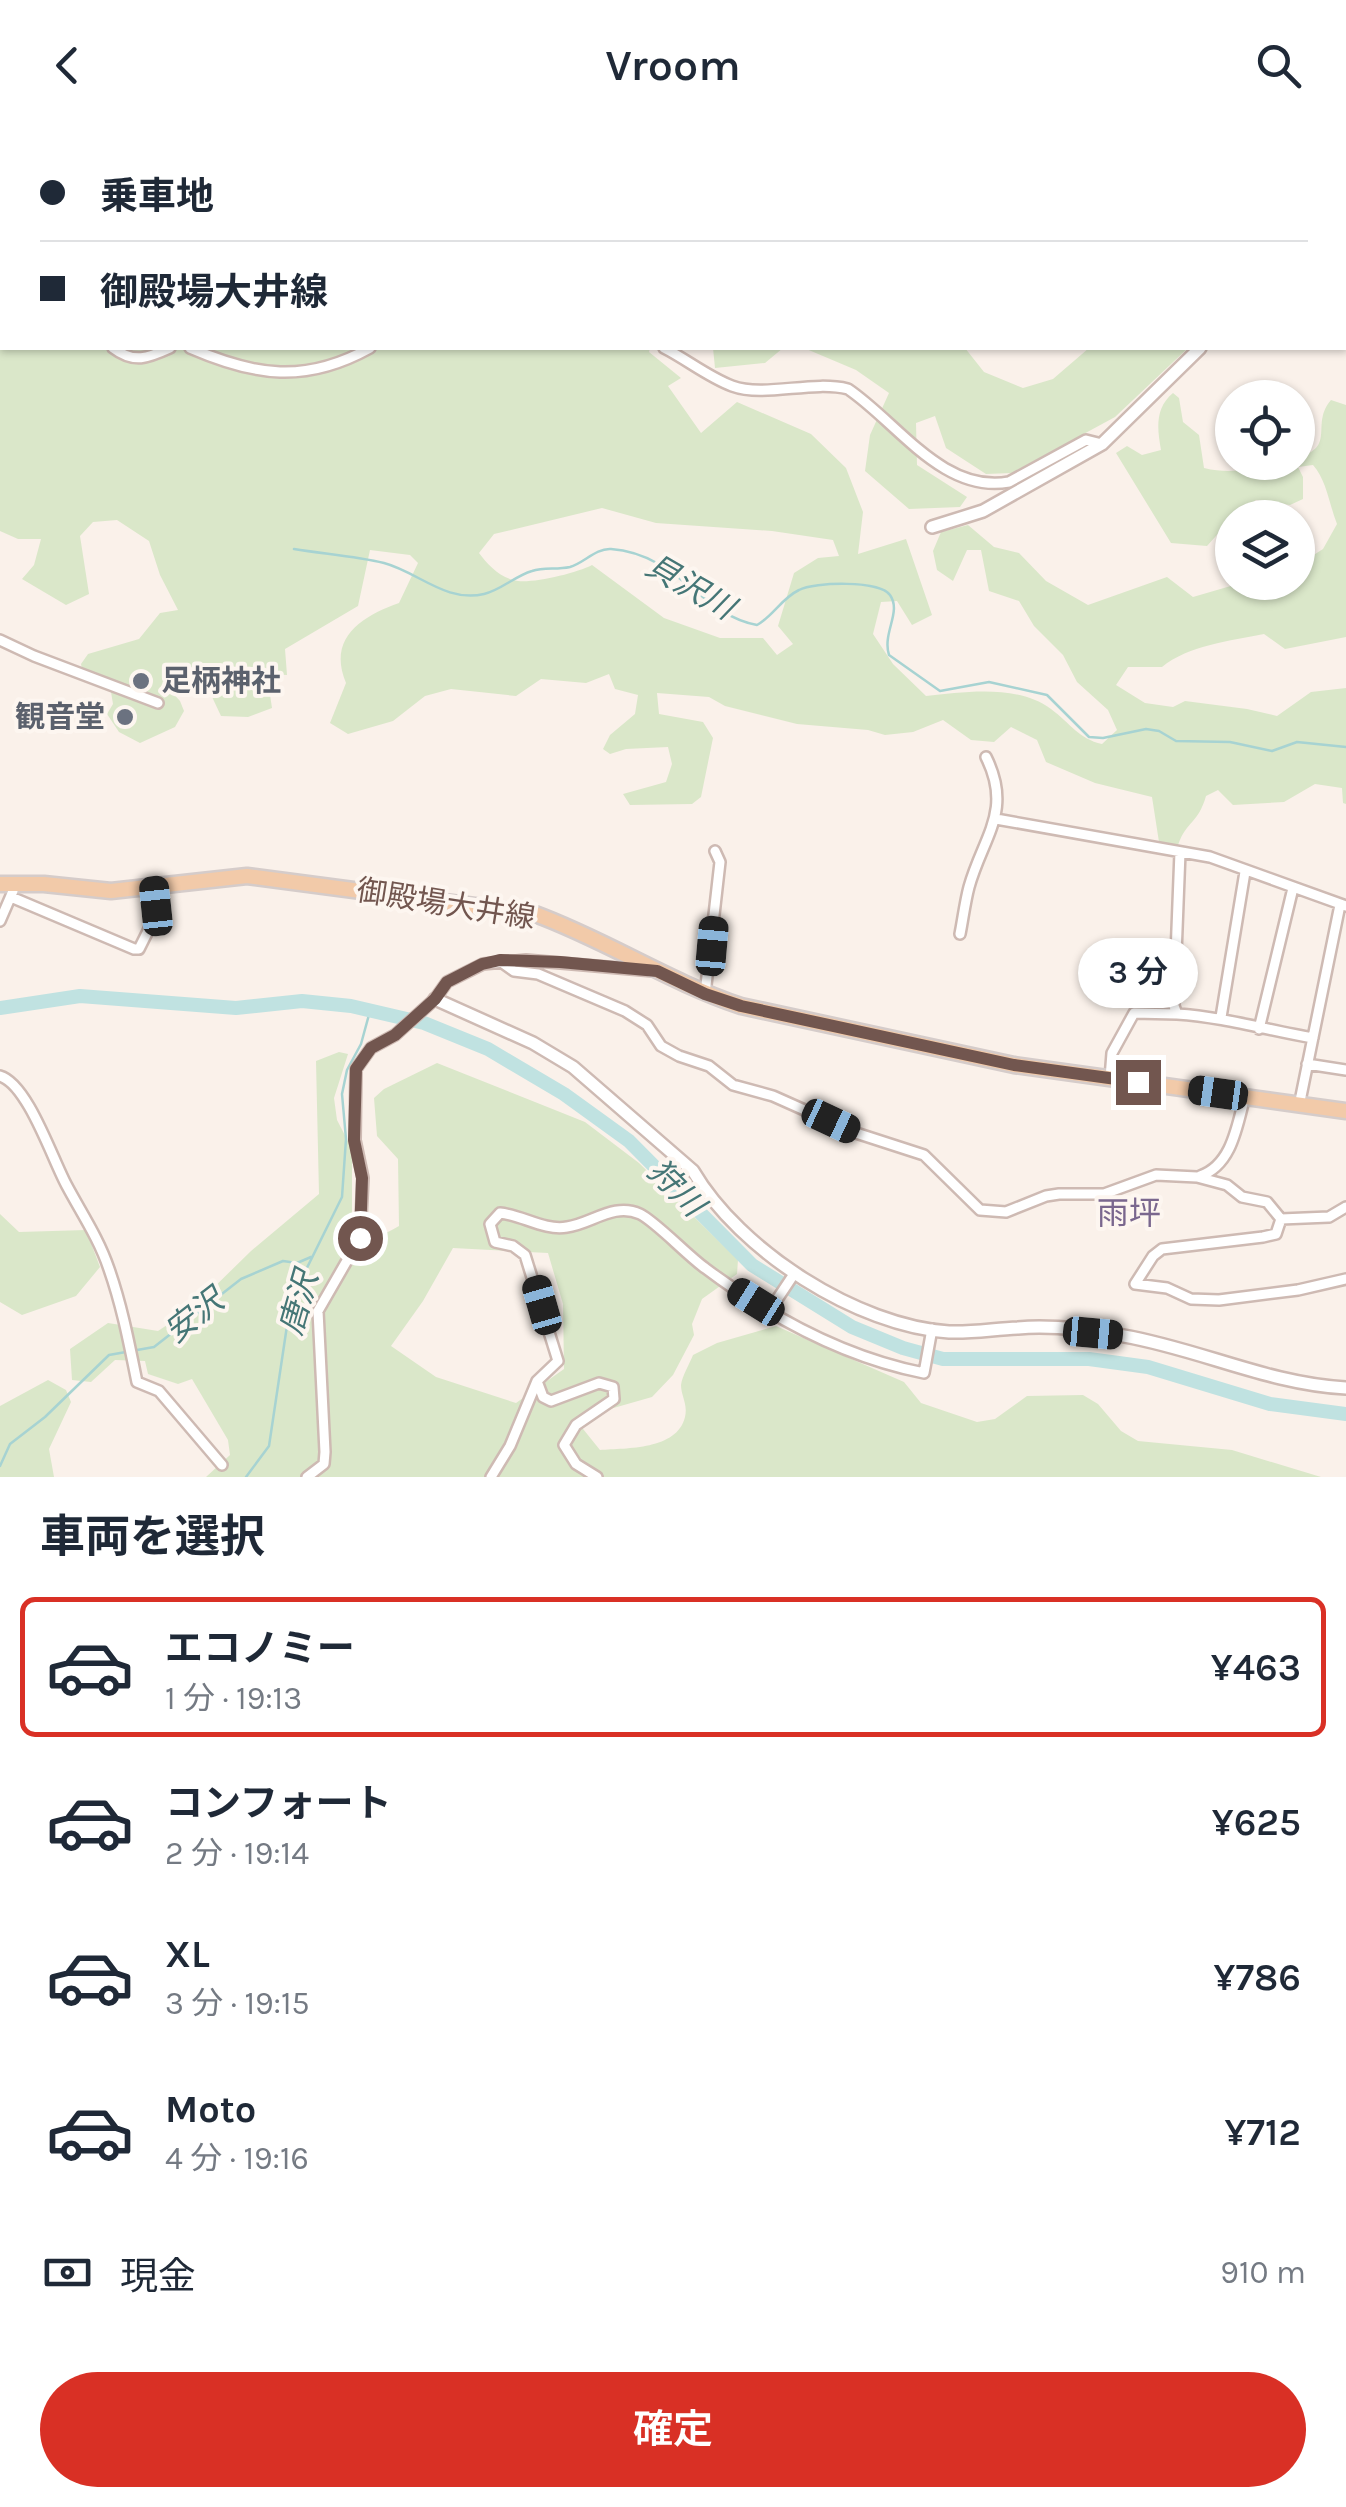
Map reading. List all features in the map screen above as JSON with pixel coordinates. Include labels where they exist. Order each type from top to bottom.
[{"type":"main road","name":"御殿場大井線","points":[[8,888],[111,891],[247,876],[535,914],[705,994],[741,1006],[1014,1065],[1346,1112]]},
{"type":"street","points":[[117,350],[136,359],[165,350]]},
{"type":"street","points":[[196,350],[259,372],[280,374],[304,371],[364,350]]},
{"type":"street","points":[[668,350],[732,386],[848,389],[927,457],[974,480],[1009,482],[1086,440],[1102,444]]},
{"type":"street","points":[[932,527],[983,512],[1102,444],[1198,350]]},
{"type":"street","points":[[0,640],[158,703]]},
{"type":"street","points":[[960,934],[970,885],[996,819],[999,790],[986,758]]},
{"type":"street","points":[[996,819],[1210,858],[1343,906],[1299,1106]]},
{"type":"street","points":[[705,994],[720,862],[715,851]]},
{"type":"street","points":[[1177,1014],[1174,1006],[1180,852]]},
{"type":"street","points":[[1221,1017],[1246,872]]},
{"type":"street","points":[[0,921],[8,888],[139,949],[155,918],[153,886]]},
{"type":"street","points":[[1259,1029],[1293,888]]},
{"type":"street","points":[[308,1477],[324,1464],[325,1452],[318,1311],[360,1238],[362,1178],[354,1140],[356,1069],[371,1048],[395,1035],[447,982],[482,964],[500,960],[560,962],[657,971]]},
{"type":"street","points":[[500,960],[514,972],[538,974],[625,1012],[647,1025],[661,1046],[708,1066],[733,1085],[773,1096],[856,1133],[924,1155],[980,1210],[1006,1212],[1046,1196],[1104,1194],[1156,1175],[1197,1177],[1227,1185],[1242,1197],[1266,1202],[1281,1219],[1329,1218],[1346,1206]]},
{"type":"street","points":[[432,1001],[533,1043],[574,1067],[693,1171],[705,1191],[734,1222],[794,1274],[848,1305],[932,1333],[1018,1328],[1121,1335],[1278,1378],[1346,1388]]},
{"type":"street","points":[[1110,1078],[1112,1053],[1134,1013],[1221,1017],[1259,1029],[1313,1038]]},
{"type":"street","points":[[1308,1064],[1346,1070]]},
{"type":"street","points":[[2,1078],[20,1092],[100,1243],[124,1319],[138,1382],[159,1391],[222,1465]]},
{"type":"street","points":[[1197,1177],[1211,1172],[1223,1161],[1244,1096]]},
{"type":"street","points":[[490,1477],[510,1446],[537,1381],[558,1361],[525,1255],[513,1246],[496,1242],[492,1236],[490,1224],[500,1213],[558,1228],[610,1212],[643,1215],[704,1268],[802,1331],[858,1355],[924,1373],[932,1333]]},
{"type":"street","points":[[1281,1219],[1276,1234],[1162,1250],[1153,1256],[1135,1284],[1167,1288],[1191,1299],[1219,1300],[1298,1290],[1346,1279]]},
{"type":"street","points":[[770,1310],[794,1274]]},
{"type":"street","points":[[537,1381],[544,1397],[551,1401],[599,1383],[613,1387],[614,1399],[576,1425],[564,1445],[576,1464],[597,1477]]},
{"type":"green space","points":[[0,350],[650,350],[681,378],[668,386],[701,433],[737,402],[811,434],[846,468],[863,512],[858,554],[906,539],[932,615],[912,625],[897,601],[881,602],[873,634],[893,664],[926,696],[990,692],[1023,696],[1051,709],[1081,734],[1102,744],[1117,730],[1108,710],[1077,682],[1063,655],[1034,626],[1019,601],[989,591],[981,550],[967,550],[953,581],[937,570],[933,551],[941,532],[968,525],[994,547],[1019,553],[1046,581],[1088,605],[1167,577],[1193,597],[1215,591],[1215,600],[1315,600],[1315,554],[1323,549],[1337,524],[1315,467],[1322,418],[1331,400],[1346,405],[1346,637],[1285,649],[1264,634],[1224,642],[1197,649],[1162,667],[1128,667],[1116,685],[1145,703],[1173,707],[1185,701],[1277,716],[1311,692],[1346,688],[1346,804],[1342,788],[1315,784],[1284,802],[1233,805],[1218,790],[1206,796],[1178,845],[1159,842],[1152,797],[1095,783],[1046,762],[1037,740],[1011,727],[994,742],[971,740],[943,720],[913,732],[885,735],[797,724],[725,706],[709,697],[657,693],[659,714],[703,722],[713,738],[701,797],[692,804],[630,805],[623,794],[666,782],[672,764],[668,747],[626,749],[610,754],[603,749],[610,735],[635,714],[638,695],[615,689],[609,674],[586,683],[541,679],[516,696],[451,689],[425,696],[393,721],[348,734],[330,723],[346,683],[341,667],[345,641],[361,622],[399,603],[418,563],[410,555],[370,550],[358,606],[285,649],[287,675],[252,673],[269,688],[272,708],[248,717],[221,716],[206,684],[179,674],[170,681],[170,690],[184,711],[175,727],[140,743],[119,732],[107,714],[113,704],[111,692],[84,679],[81,664],[88,654],[139,639],[160,613],[178,610],[160,575],[149,541],[117,520],[93,522],[80,536],[89,594],[66,605],[22,579],[34,565],[41,539],[18,539],[0,531]],"holes":[[[602,508],[656,523],[772,531],[833,540],[839,556],[818,558],[794,573],[778,626],[793,644],[777,655],[763,638],[720,638],[664,618],[592,565],[556,577],[518,581],[491,567],[479,553],[494,534]]]},
{"type":"green space","points":[[713,350],[781,350],[765,363],[715,368]]},
{"type":"green space","points":[[809,350],[967,350],[984,372],[1023,388],[1053,379],[1087,350],[1186,350],[1115,417],[1012,473],[986,474],[946,448],[935,416],[916,423],[917,465],[967,497],[960,507],[909,509],[865,471],[870,435],[889,393],[856,370]]},
{"type":"green space","points":[[1173,393],[1179,398],[1183,422],[1199,435],[1204,468],[1215,470],[1215,480],[1303,480],[1303,499],[1215,500],[1215,537],[1207,546],[1171,543],[1116,453],[1127,446],[1142,455],[1161,450],[1159,419],[1163,405]]},
{"type":"green space","points":[[339,1052],[348,1054],[334,1098],[337,1120],[352,1149],[352,1232],[376,1235],[399,1226],[398,1159],[377,1136],[374,1098],[384,1089],[437,1063],[585,1122],[639,1163],[738,1260],[737,1274],[702,1299],[692,1324],[694,1335],[673,1375],[652,1397],[575,1419],[600,1450],[650,1445],[672,1436],[685,1417],[681,1385],[693,1355],[717,1343],[776,1326],[904,1382],[921,1403],[977,1422],[995,1419],[1027,1396],[1083,1395],[1098,1404],[1121,1431],[1138,1441],[1232,1450],[1321,1477],[206,1477],[230,1455],[228,1440],[192,1379],[178,1384],[148,1374],[145,1361],[115,1360],[91,1382],[72,1380],[70,1349],[108,1323],[158,1331],[202,1299],[319,1194],[316,1061]],"holes":[[[453,1248],[548,1253],[563,1304],[564,1369],[516,1403],[436,1377],[391,1346]]]},
{"type":"green space","points":[[0,1214],[19,1232],[86,1230],[100,1267],[76,1296],[22,1315],[0,1302]]},
{"type":"green space","points":[[48,1380],[66,1390],[71,1402],[49,1449],[54,1477],[0,1477],[0,1406]]},
{"type":"waterway","name":"貝沢川","points":[[294,549],[384,563],[445,591],[470,596],[490,592],[532,571],[570,567],[611,549],[654,562],[720,610],[757,625],[793,593],[807,587],[874,587],[884,590],[893,602],[889,655],[940,691],[989,682],[1047,695],[1089,737],[1146,729],[1176,741],[1230,742],[1272,751],[1297,742],[1346,747]]},
{"type":"waterway","name":"狩川","points":[[0,1008],[80,996],[236,1008],[302,1001],[351,1006],[424,1023],[488,1049],[564,1094],[629,1141],[752,1265],[852,1327],[943,1359],[1089,1359],[1148,1367],[1270,1404],[1346,1414]]},
{"type":"waterway","name":"唐沢","points":[[246,1477],[269,1446],[288,1319],[297,1288],[342,1197],[346,1139],[342,1094],[370,1011]]},
{"type":"waterway","name":"安沢","points":[[0,1466],[10,1444],[45,1417],[109,1355],[154,1347],[241,1279],[283,1261],[297,1263],[311,1257]]},
{"type":"place","name":"足柄神社","points":[[141,681]]},
{"type":"place","name":"観音堂","points":[[125,717]]},
{"type":"district","name":"雨坪","points":[[1129,1213]]},
{"type":"route","points":[[360,1238],[363,1201],[354,1140],[356,1069],[371,1048],[395,1035],[435,999],[447,982],[482,964],[500,960],[657,971],[741,1006],[1014,1065],[1138,1082]]}]
